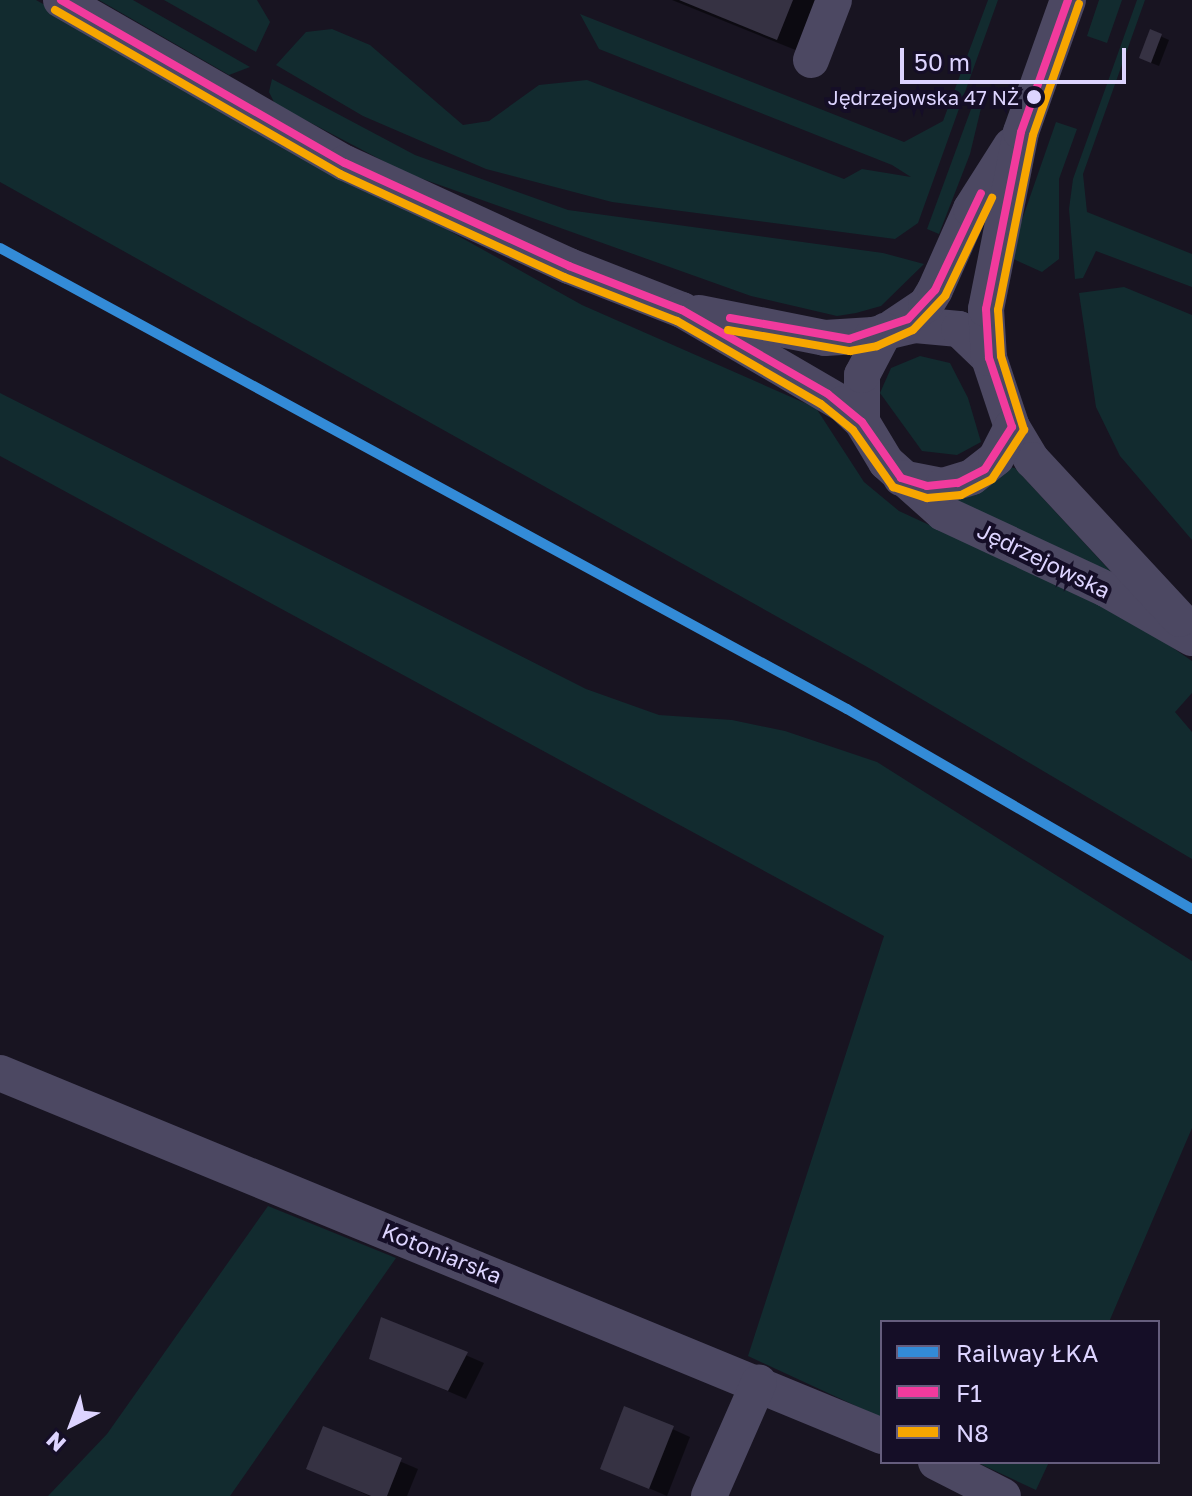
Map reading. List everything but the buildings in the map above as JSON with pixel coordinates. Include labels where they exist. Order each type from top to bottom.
[{"type":"street","name":"Jędrzejowska","points":[[61,0],[345,163],[555,260],[682,310],[828,394],[862,422],[901,478],[943,513],[1106,589],[1192,638]]},
{"type":"street","points":[[811,60],[834,0]]},
{"type":"street","points":[[989,358],[986,309],[1021,132],[1068,0]]},
{"type":"street","points":[[862,422],[858,404],[862,375],[885,331],[926,305],[971,209],[1021,132]]},
{"type":"street","name":"Jędrzejowska","points":[[682,310],[825,338],[941,324],[974,338],[989,358],[1012,427],[1069,504],[1192,632]]},
{"type":"street","points":[[901,478],[943,486],[972,477],[996,458],[1012,427]]},
{"type":"street","name":"Kotoniarska","points":[[0,1073],[759,1382],[880,1435]]},
{"type":"street","points":[[709,1496],[759,1382]]},
{"type":"street","points":[[940,1464],[1003,1496]]},
{"type":"green space","points":[[0,0],[36,0],[582,305],[816,408],[864,482],[899,511],[1128,617],[1192,661],[1192,693],[1175,712],[1192,732],[1192,859],[869,668],[0,182]]},
{"type":"green space","points":[[99,0],[133,0],[250,67],[229,75]]},
{"type":"green space","points":[[164,0],[257,0],[270,22],[256,52]]},
{"type":"green space","points":[[988,0],[998,0],[918,223],[895,239],[612,202],[486,169],[363,116],[276,65],[306,32],[332,29],[370,45],[463,125],[489,121],[539,85],[587,80],[844,179],[862,169],[911,177],[892,165],[599,49],[580,14],[904,142],[943,121]]},
{"type":"green space","points":[[1099,0],[1122,0],[1107,43],[1087,36]]},
{"type":"green space","points":[[1137,0],[1145,0],[1083,174],[1087,212],[1192,254],[1192,287],[1096,251],[1083,278],[1075,279],[1069,209],[1073,179]]},
{"type":"green space","points":[[272,79],[415,155],[568,210],[883,253],[924,264],[881,306],[856,313],[837,316],[751,296],[406,173],[275,104],[269,92]]},
{"type":"green space","points":[[974,101],[982,104],[970,154],[939,234],[927,229]]},
{"type":"green space","points":[[1056,122],[1077,129],[1059,179],[1059,259],[1042,272],[1009,257]]},
{"type":"green space","points":[[1124,287],[1192,315],[1192,540],[1120,456],[1096,407],[1079,293]]},
{"type":"green space","points":[[920,356],[950,363],[968,398],[981,442],[957,455],[922,451],[880,393],[891,368]]},
{"type":"green space","points":[[0,393],[586,689],[659,715],[732,720],[785,731],[877,762],[1192,961],[1192,1128],[1110,1320],[880,1320],[880,1417],[748,1356],[884,936],[0,456]]},
{"type":"green space","points":[[1009,467],[1015,468],[1113,574],[946,497]]},
{"type":"green space","points":[[268,1206],[396,1258],[230,1496],[48,1496],[107,1434]]},
{"type":"green space","points":[[980,1464],[1048,1464],[1036,1490]]},
{"type":"rail line","name":"ŁKA","points":[[0,248],[847,709],[1192,909]]},
{"type":"transit line","name":"F1","points":[[61,0],[345,163],[569,266],[682,310],[828,394],[862,422],[901,478],[927,486],[958,483],[985,469],[1012,427],[989,358],[986,309],[1021,132],[1068,0]]},
{"type":"transit line","name":"N8","points":[[55,10],[340,174],[564,277],[677,321],[821,404],[853,430],[893,487],[927,498],[961,495],[992,479],[1024,430],[1001,356],[998,310],[1033,135],[1079,4]]},
{"type":"transit line","name":"F1","points":[[730,318],[849,339],[908,319],[935,290],[981,193]]},
{"type":"transit line","name":"N8","points":[[728,330],[850,351],[877,346],[913,330],[945,296],[992,198]]},
{"type":"place","name":"Jędrzejowska 47 NŻ","points":[[1034,97]]}]
